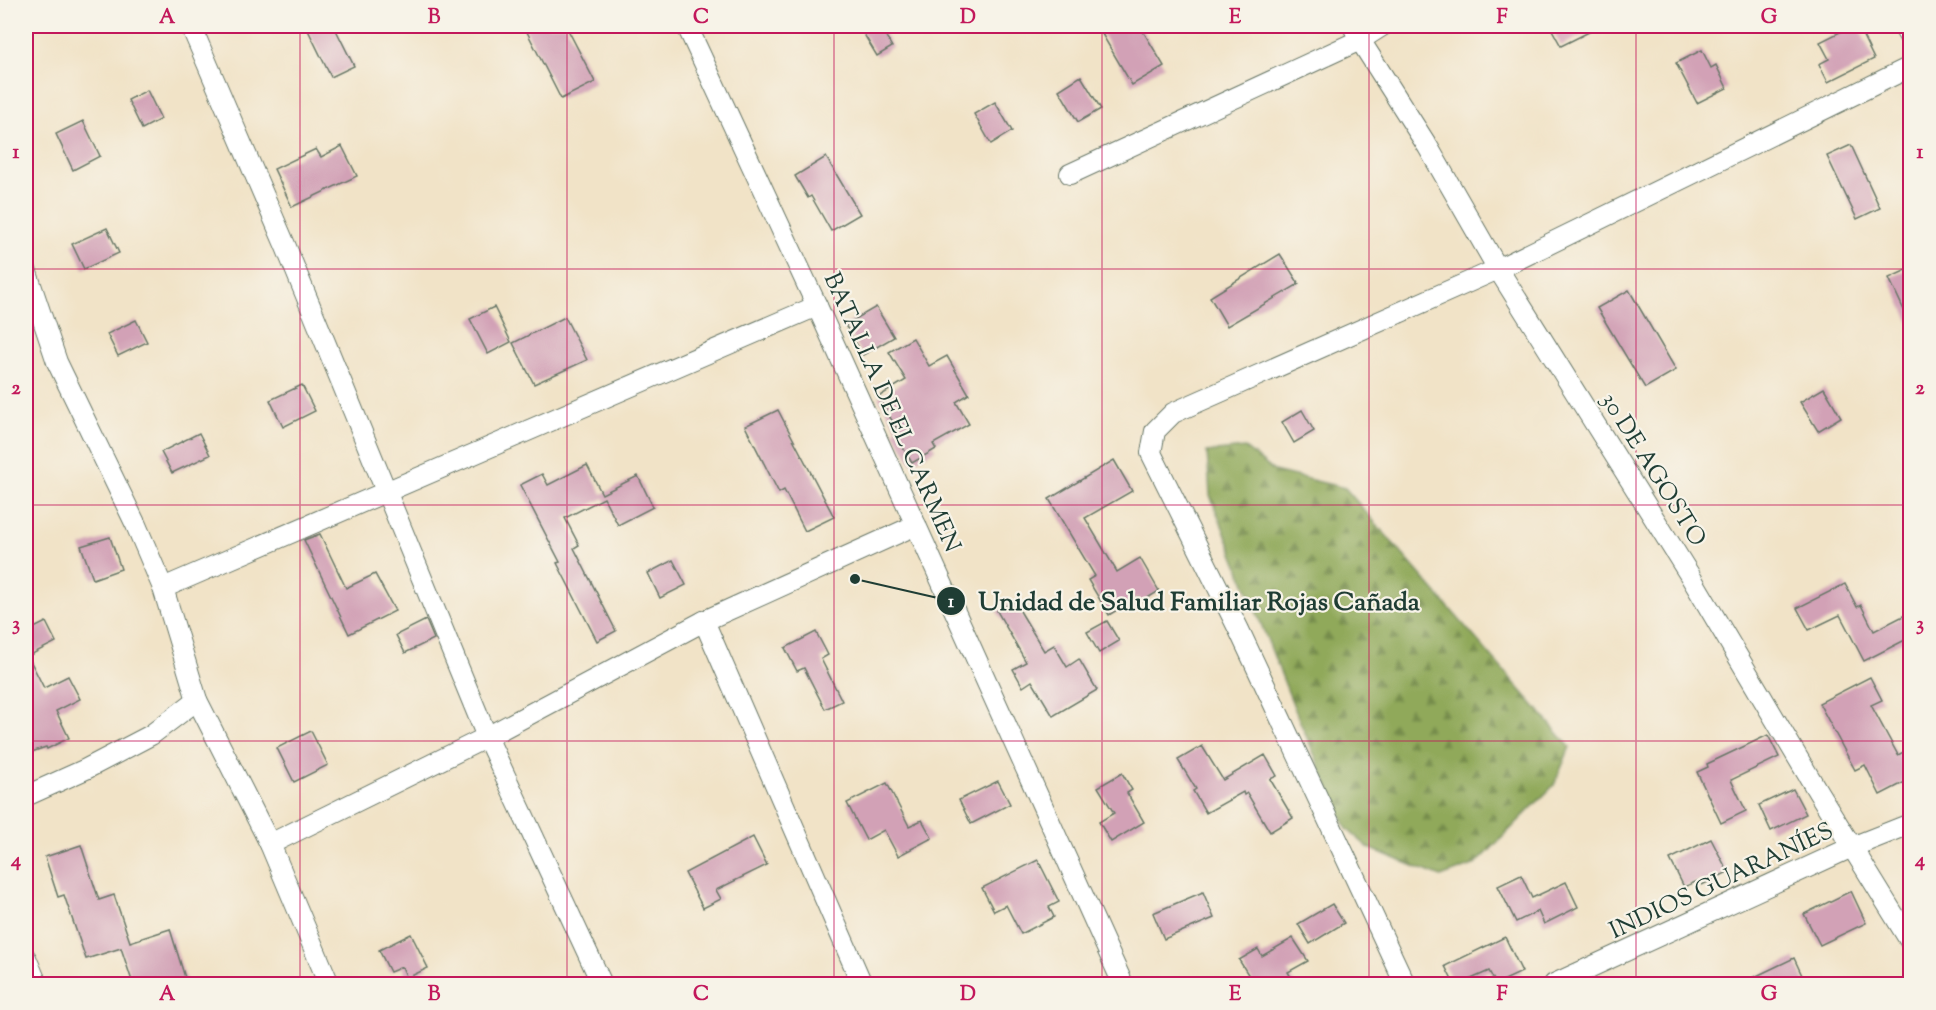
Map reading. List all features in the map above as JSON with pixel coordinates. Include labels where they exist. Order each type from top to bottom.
[{"type":"street","points":[[191,26],[282,237],[487,737],[602,984]]},
{"type":"street","name":"BATALLA DE EL CARMEN","points":[[687,26],[817,306],[1123,984]]},
{"type":"street","points":[[1070,174],[1356,33],[1382,26]]},
{"type":"street","points":[[1903,26],[1911,38]]},
{"type":"street","name":"30 DE AGOSTO","points":[[1356,33],[1428,147],[1498,269],[1689,574],[1852,848],[1911,941]]},
{"type":"street","points":[[1405,984],[1239,630],[1151,453],[1155,431],[1173,413],[1498,269],[1911,67]]},
{"type":"street","points":[[26,270],[32,308],[136,525],[163,588],[197,700],[270,844],[329,984]]},
{"type":"street","points":[[163,588],[817,306]]},
{"type":"street","points":[[270,844],[487,737],[704,621],[916,525]]},
{"type":"street","points":[[704,621],[862,984]]},
{"type":"street","points":[[26,796],[86,769],[151,735],[197,700]]},
{"type":"street","name":"INDIOS GUARANÍES","points":[[1554,984],[1852,848],[1911,824]]},
{"type":"street","points":[[26,958],[37,984]]},
{"type":"green space","points":[[1245,448],[1274,471],[1345,488],[1570,747],[1554,785],[1476,864],[1441,877],[1369,848],[1347,829],[1300,722],[1210,495],[1207,452]]},
{"type":"building","points":[[306,26],[334,26],[354,66],[331,77]]},
{"type":"building","points":[[524,26],[566,26],[595,82],[561,99]]},
{"type":"building","points":[[859,26],[880,26],[892,47],[877,56]]},
{"type":"building","points":[[1117,26],[1140,26],[1164,66],[1132,85],[1102,34]]},
{"type":"building","points":[[1550,26],[1601,26],[1561,46]]},
{"type":"building","points":[[1852,26],[1858,26],[1874,59],[1828,82],[1819,64],[1829,59],[1820,42]]},
{"type":"building","points":[[1702,50],[1711,68],[1716,65],[1727,88],[1697,103],[1676,63]]},
{"type":"building","points":[[1081,76],[1101,109],[1078,122],[1059,90]]},
{"type":"building","points":[[147,90],[161,119],[142,129],[128,100]]},
{"type":"building","points":[[995,102],[1012,131],[991,144],[974,114]]},
{"type":"building","points":[[83,121],[100,156],[73,170],[56,134]]},
{"type":"building","points":[[1851,145],[1880,208],[1857,219],[1827,156]]},
{"type":"building","points":[[342,146],[357,176],[292,207],[274,169],[316,149],[321,157]]},
{"type":"building","points":[[826,157],[860,214],[831,231],[811,196],[808,198],[795,176]]},
{"type":"building","points":[[107,228],[119,253],[84,269],[72,244]]},
{"type":"building","points":[[1280,254],[1299,284],[1227,326],[1210,297]]},
{"type":"building","points":[[1911,268],[1911,325],[1889,278]]},
{"type":"building","points":[[1629,290],[1676,370],[1645,388],[1597,308]]},
{"type":"building","points":[[494,307],[511,342],[488,354],[470,319]]},
{"type":"building","points":[[876,307],[894,337],[863,355],[845,325]]},
{"type":"building","points":[[565,317],[587,360],[534,384],[513,343]]},
{"type":"building","points":[[136,320],[147,342],[118,356],[107,334]]},
{"type":"building","points":[[913,338],[929,366],[947,356],[969,394],[956,402],[969,424],[933,444],[936,449],[912,463],[893,431],[897,429],[878,397],[906,380],[889,352]]},
{"type":"building","points":[[302,385],[315,411],[283,427],[270,400]]},
{"type":"building","points":[[1824,388],[1841,417],[1818,431],[1800,402]]},
{"type":"building","points":[[778,410],[834,517],[805,531],[784,490],[779,493],[745,426]]},
{"type":"building","points":[[1302,410],[1314,431],[1294,443],[1282,422]]},
{"type":"building","points":[[199,433],[210,455],[172,473],[161,452]]},
{"type":"building","points":[[1114,460],[1132,491],[1085,518],[1117,572],[1140,558],[1159,591],[1141,602],[1138,597],[1109,615],[1088,580],[1095,576],[1049,499]]},
{"type":"building","points":[[587,465],[602,494],[638,476],[653,507],[618,525],[604,498],[565,518],[579,545],[574,548],[616,631],[597,641],[520,485],[542,474],[548,485]]},
{"type":"building","points":[[320,534],[346,588],[375,574],[395,611],[349,634],[304,540]]},
{"type":"building","points":[[110,537],[121,569],[93,579],[81,546]]},
{"type":"building","points":[[673,560],[686,585],[660,598],[648,573]]},
{"type":"building","points":[[1845,584],[1857,607],[1861,605],[1874,631],[1911,612],[1911,637],[1864,661],[1840,615],[1809,630],[1797,608]]},
{"type":"building","points":[[1014,601],[1044,651],[1054,645],[1067,667],[1079,659],[1097,690],[1053,716],[1032,681],[1023,687],[1013,669],[1026,662],[997,611]]},
{"type":"building","points":[[426,620],[434,639],[405,653],[396,635]]},
{"type":"building","points":[[1107,621],[1119,641],[1099,653],[1087,632]]},
{"type":"building","points":[[46,622],[56,642],[28,656],[44,688],[68,676],[80,699],[56,711],[69,738],[47,749],[46,747],[26,754],[26,632]]},
{"type":"building","points":[[816,632],[828,655],[821,659],[842,701],[825,709],[804,668],[797,671],[785,648]]},
{"type":"building","points":[[1870,677],[1882,700],[1871,705],[1898,755],[1911,748],[1911,779],[1880,795],[1865,765],[1855,770],[1819,703]]},
{"type":"building","points":[[311,731],[328,765],[294,782],[277,748]]},
{"type":"building","points":[[1768,735],[1779,757],[1731,780],[1746,811],[1721,823],[1697,772],[1708,767],[1707,764]]},
{"type":"building","points":[[1202,746],[1223,780],[1265,755],[1277,776],[1270,779],[1293,818],[1270,832],[1247,793],[1244,795],[1243,792],[1206,813],[1193,791],[1196,789],[1178,760]]},
{"type":"building","points":[[1122,773],[1132,790],[1127,793],[1144,822],[1111,842],[1099,822],[1114,813],[1098,787]]},
{"type":"building","points":[[998,781],[1010,804],[971,824],[959,800]]},
{"type":"building","points":[[887,783],[909,826],[922,820],[932,838],[898,856],[884,830],[866,840],[847,803]]},
{"type":"building","points":[[1793,789],[1806,814],[1771,831],[1759,805]]},
{"type":"building","points":[[753,837],[767,865],[716,890],[721,899],[703,908],[685,873]]},
{"type":"building","points":[[1711,839],[1728,872],[1702,885],[1700,880],[1684,887],[1670,859]]},
{"type":"building","points":[[81,845],[99,900],[114,895],[130,942],[170,929],[187,984],[133,984],[121,948],[86,959],[64,895],[58,897],[45,857]]},
{"type":"building","points":[[1038,860],[1059,902],[1049,907],[1054,917],[1021,934],[1006,905],[994,911],[982,888]]},
{"type":"building","points":[[1521,875],[1532,898],[1566,882],[1578,907],[1544,924],[1538,911],[1516,922],[1498,886]]},
{"type":"building","points":[[1851,891],[1866,923],[1820,945],[1804,914]]},
{"type":"building","points":[[1203,892],[1214,918],[1164,939],[1153,913]]},
{"type":"building","points":[[1332,904],[1344,923],[1310,944],[1298,924]]},
{"type":"building","points":[[411,934],[428,968],[407,978],[402,967],[390,972],[379,950]]},
{"type":"building","points":[[1505,937],[1522,972],[1496,984],[1489,971],[1460,984],[1454,984],[1445,966]]},
{"type":"building","points":[[1293,938],[1308,961],[1288,972],[1295,984],[1254,984],[1239,960],[1258,949],[1262,956]]},
{"type":"building","points":[[1794,958],[1806,984],[1740,984]]},
{"type":"place","name":"Unidad de Salud Familiar Rojas Cañada","points":[[855,579]]}]
